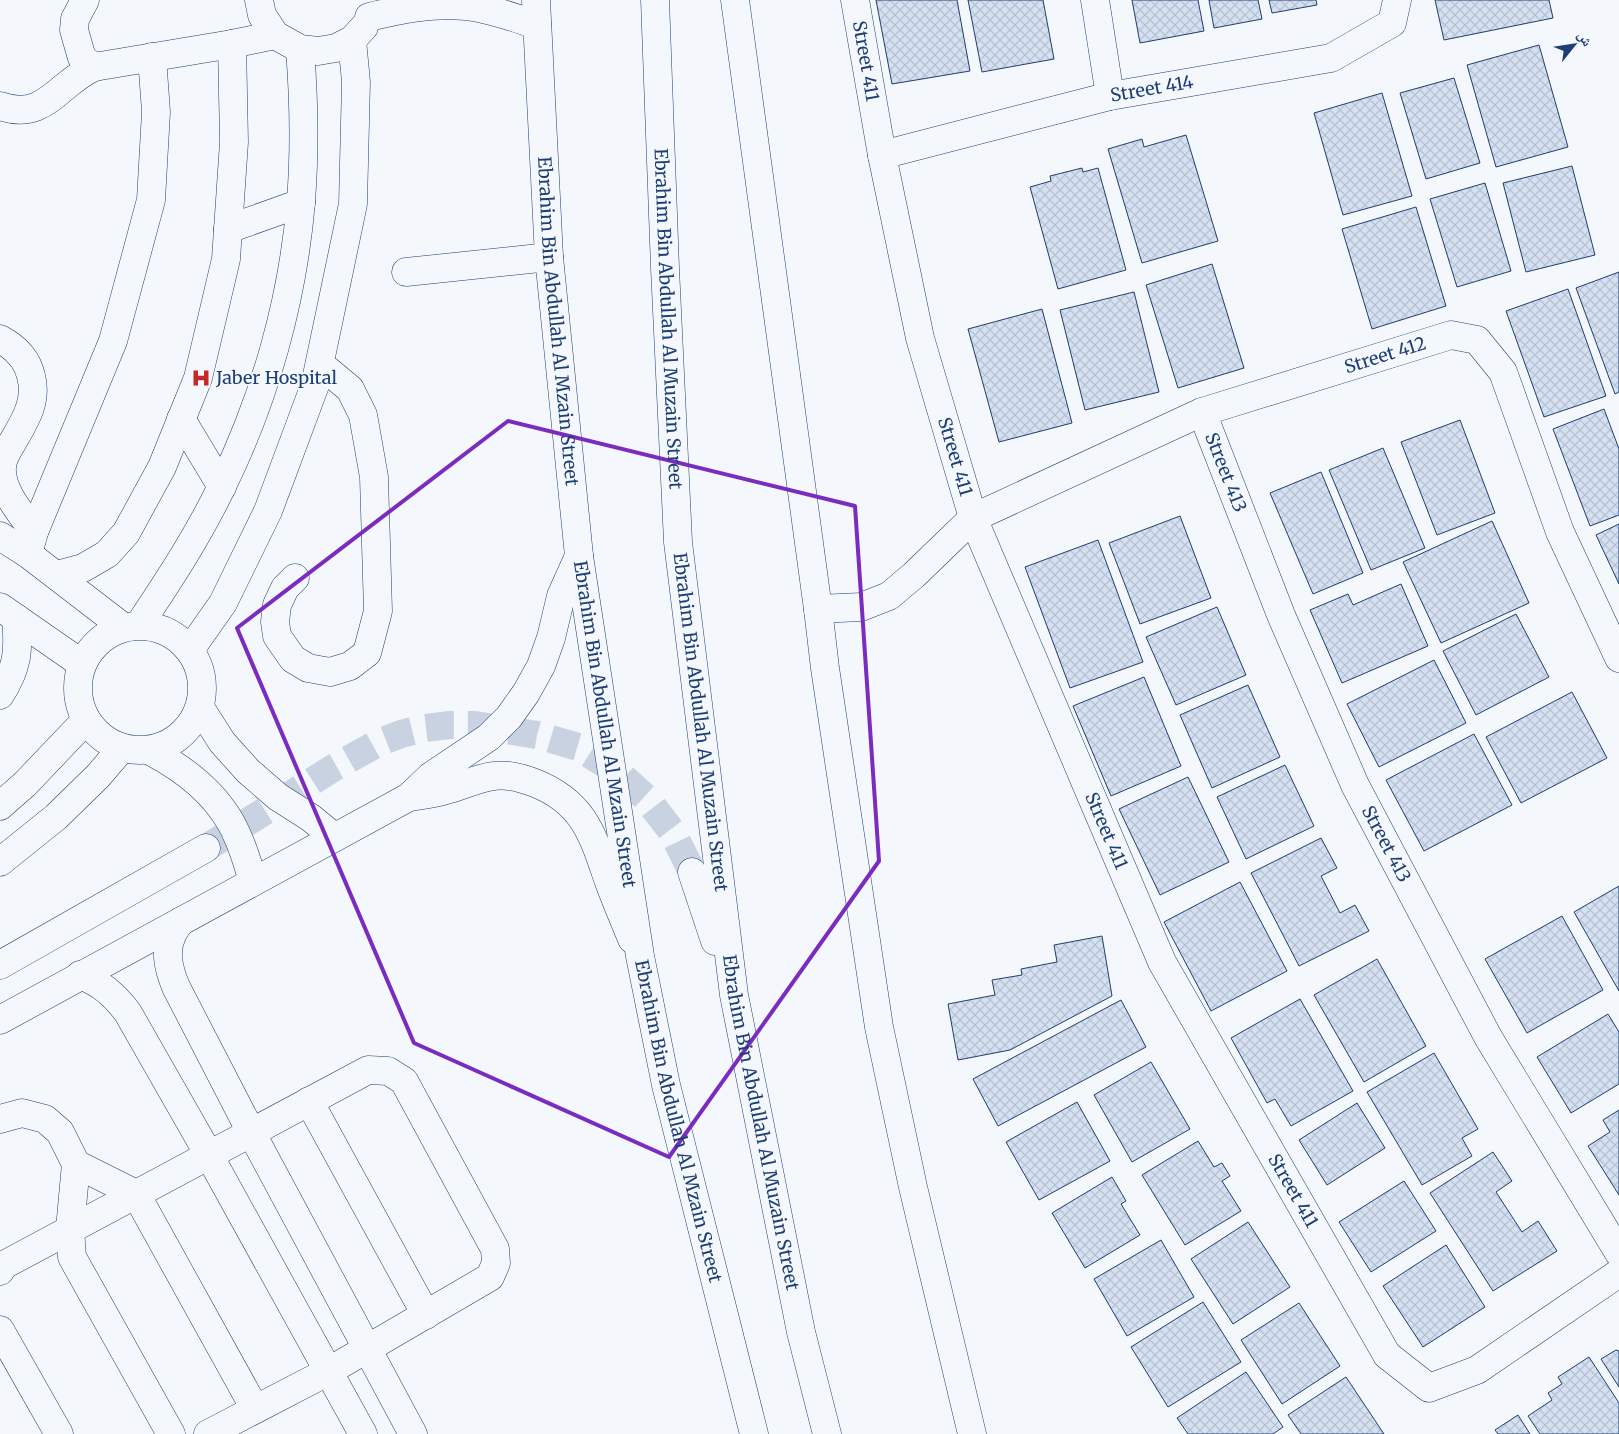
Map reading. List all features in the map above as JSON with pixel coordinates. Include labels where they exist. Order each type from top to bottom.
[{"type":"street","points":[[85,0],[75,19],[74,30],[82,58],[94,67]]},
{"type":"street","points":[[259,0],[262,15],[275,35],[300,49],[318,51],[336,48],[352,40],[362,30],[372,9],[402,9],[434,5],[468,6],[500,13],[537,13]]},
{"type":"street","name":"Ebrahim Bin Abdullah Al Muzain Street","points":[[655,0],[678,542],[734,995],[802,1332],[827,1434]]},
{"type":"street","points":[[735,0],[825,668],[879,1027],[913,1187],[972,1434]]},
{"type":"street","name":"Street 411","points":[[855,0],[882,155],[920,338],[973,518],[1162,962],[1387,1355],[1429,1388],[1476,1370],[1619,1273]]},
{"type":"street","points":[[1095,0],[1110,96]]},
{"type":"street","name":"Street 414","points":[[882,155],[1110,96],[1331,58],[1392,23],[1397,0]]},
{"type":"street","name":"Ebrahim Bin Abdullah Al Mzain Street","points":[[537,13],[549,257],[579,556],[640,956],[666,1085],[754,1434]]},
{"type":"street","points":[[0,106],[13,110],[33,109],[50,99],[83,72],[94,67],[275,35]]},
{"type":"street","points":[[190,650],[223,603],[268,510],[315,385],[353,204],[356,82],[352,40]]},
{"type":"street","points":[[57,575],[83,568],[107,554],[126,533],[162,467],[198,378],[226,259],[234,142],[232,44]]},
{"type":"street","points":[[253,881],[242,847],[230,823],[215,801],[197,781],[176,765],[152,752],[122,748],[101,737],[86,720],[77,692],[82,664],[98,640],[131,626],[197,534],[222,487],[251,419],[274,348],[290,276],[301,202],[304,126],[300,49]]},
{"type":"street","points":[[31,543],[114,341],[151,200],[156,112],[152,57]]},
{"type":"street","points":[[228,229],[301,202]]},
{"type":"street","points":[[406,272],[549,257]]},
{"type":"street","name":"Street 412","points":[[818,609],[861,607],[889,596],[914,575],[973,518],[1202,412],[1451,335],[1477,340],[1503,372],[1560,532],[1619,658]]},
{"type":"street","points":[[0,339],[11,345],[22,355],[29,368],[33,383],[33,398],[30,412],[6,453],[2,471],[3,482],[31,543],[57,575],[131,626],[168,631],[190,650],[200,669],[203,689],[201,709],[188,728],[172,742],[152,752]]},
{"type":"street","points":[[295,578],[285,588],[277,605],[274,622],[277,636],[293,659],[308,668],[330,672],[350,666],[367,653],[378,611],[374,477],[363,415],[350,389],[320,364]]},
{"type":"street","name":"Street 413","points":[[1202,412],[1281,614],[1355,785],[1488,1037],[1619,1254]]},
{"type":"street","points":[[181,419],[222,487]]},
{"type":"street","points":[[0,536],[31,543]]},
{"type":"street","points":[[0,1020],[409,797],[431,776],[489,737],[526,694],[541,666],[552,638],[555,616],[561,596],[579,556]]},
{"type":"street","points":[[8,613],[82,664]]},
{"type":"street","points":[[0,695],[13,671],[19,645],[8,613]]},
{"type":"street","points":[[201,709],[222,742],[248,771],[278,797],[311,818],[334,837]]},
{"type":"street","points":[[0,806],[25,784],[86,720]]},
{"type":"street","points":[[0,862],[56,817],[98,776],[122,748]]},
{"type":"street","points":[[409,797],[445,791],[495,776],[511,776],[527,780],[557,794],[577,811],[592,833],[613,892],[640,956]]},
{"type":"street","points":[[0,965],[206,848]]},
{"type":"street","points":[[692,872],[734,995]]},
{"type":"street","points":[[181,921],[171,935],[168,952],[169,970],[176,987],[251,1132],[413,1434]]},
{"type":"street","points":[[80,975],[94,980],[107,989],[128,1013],[209,1155],[363,1434]]},
{"type":"street","points":[[0,1271],[4,1265],[368,1070],[388,1071],[404,1081],[495,1250],[496,1263],[490,1277],[329,1371],[208,1434]]},
{"type":"street","points":[[309,1101],[426,1315]]},
{"type":"street","points":[[0,1118],[22,1113],[45,1119],[60,1132],[76,1164],[70,1229],[72,1257],[171,1434]]},
{"type":"street","points":[[76,1164],[136,1194],[255,1409]]},
{"type":"street","points":[[0,1330],[59,1434]]},
{"type":"highlighted area","points":[[508,421],[855,506],[879,861],[669,1157],[414,1043],[237,628]]},
{"type":"building","points":[[876,0],[957,0],[970,71],[892,84]]},
{"type":"building","points":[[968,0],[1043,0],[1054,59],[982,72]]},
{"type":"building","points":[[1132,0],[1198,0],[1204,31],[1140,43]]},
{"type":"building","points":[[1209,0],[1258,0],[1262,19],[1214,28]]},
{"type":"building","points":[[1269,0],[1316,0],[1317,5],[1272,13]]},
{"type":"building","points":[[1435,0],[1549,0],[1553,18],[1444,40]]},
{"type":"building","points":[[1539,45],[1568,147],[1496,167],[1467,65]]},
{"type":"building","points":[[1454,78],[1480,163],[1426,179],[1400,93]]},
{"type":"building","points":[[1382,93],[1412,196],[1343,215],[1314,113]]},
{"type":"building","points":[[1186,135],[1218,241],[1142,263],[1108,149],[1142,139],[1144,147]]},
{"type":"building","points":[[1572,166],[1595,255],[1526,272],[1503,183]]},
{"type":"building","points":[[1082,168],[1083,172],[1098,168],[1126,270],[1058,289],[1030,187],[1051,181],[1050,176]]},
{"type":"building","points":[[1485,183],[1511,271],[1457,287],[1430,199]]},
{"type":"building","points":[[1416,207],[1446,306],[1372,329],[1342,229]]},
{"type":"building","points":[[1212,264],[1244,368],[1178,388],[1146,285]]},
{"type":"building","points":[[1619,272],[1619,392],[1615,394],[1576,288]]},
{"type":"building","points":[[1568,289],[1606,396],[1544,417],[1506,311]]},
{"type":"building","points":[[1134,292],[1159,392],[1085,410],[1060,310]]},
{"type":"building","points":[[1042,309],[1072,423],[999,442],[968,329]]},
{"type":"building","points":[[1604,409],[1619,449],[1619,515],[1590,526],[1553,429]]},
{"type":"building","points":[[1460,420],[1495,513],[1437,535],[1401,442]]},
{"type":"building","points":[[1383,448],[1425,548],[1371,570],[1329,470]]},
{"type":"building","points":[[1321,472],[1363,573],[1313,594],[1270,493]]},
{"type":"building","points":[[1180,516],[1211,598],[1140,624],[1109,543]]},
{"type":"building","points":[[1492,521],[1529,603],[1441,643],[1403,562]]},
{"type":"building","points":[[1619,524],[1619,584],[1596,535]]},
{"type":"building","points":[[1098,540],[1143,662],[1070,688],[1025,567]]},
{"type":"building","points":[[1401,584],[1428,646],[1342,683],[1310,610],[1348,594],[1353,605]]},
{"type":"building","points":[[1217,607],[1246,675],[1176,705],[1146,637]]},
{"type":"building","points":[[1516,614],[1549,677],[1476,715],[1443,651]]},
{"type":"building","points":[[1434,660],[1466,723],[1379,767],[1347,704]]},
{"type":"building","points":[[1144,677],[1181,766],[1111,796],[1073,706]]},
{"type":"building","points":[[1248,685],[1280,757],[1212,788],[1180,715]]},
{"type":"building","points":[[1572,692],[1607,758],[1521,803],[1486,737]]},
{"type":"building","points":[[1474,734],[1512,805],[1424,851],[1386,780]]},
{"type":"building","points":[[1285,765],[1314,826],[1246,859],[1217,797]]},
{"type":"building","points":[[1188,777],[1229,862],[1160,895],[1119,809]]},
{"type":"building","points":[[1321,838],[1337,868],[1321,876],[1340,913],[1355,905],[1369,931],[1299,966],[1251,873]]},
{"type":"building","points":[[1240,882],[1287,971],[1211,1011],[1164,922]]},
{"type":"building","points":[[1619,886],[1619,991],[1574,912]]},
{"type":"building","points":[[1562,916],[1603,990],[1527,1033],[1485,959]]},
{"type":"building","points":[[1102,936],[1112,996],[1010,1050],[958,1060],[948,1004],[995,995],[992,980],[1022,975],[1021,969],[1057,962],[1054,945]]},
{"type":"building","points":[[1377,959],[1426,1046],[1364,1082],[1314,995]]},
{"type":"building","points":[[1300,999],[1353,1091],[1291,1126],[1275,1099],[1267,1103],[1231,1038]]},
{"type":"building","points":[[1121,1000],[1146,1047],[998,1126],[973,1079]]},
{"type":"building","points":[[1608,1014],[1619,1032],[1619,1084],[1571,1113],[1537,1057]]},
{"type":"building","points":[[1434,1053],[1478,1129],[1462,1138],[1472,1156],[1422,1185],[1367,1092]]},
{"type":"building","points":[[1151,1062],[1190,1129],[1132,1162],[1094,1095]]},
{"type":"building","points":[[1077,1102],[1110,1161],[1039,1200],[1006,1142]]},
{"type":"building","points":[[1357,1103],[1385,1148],[1327,1185],[1299,1140]]},
{"type":"building","points":[[1619,1110],[1619,1195],[1588,1146],[1610,1132],[1603,1120]]},
{"type":"building","points":[[1198,1141],[1214,1167],[1222,1163],[1230,1176],[1222,1181],[1241,1211],[1185,1245],[1142,1175]]},
{"type":"building","points":[[1493,1152],[1512,1181],[1496,1192],[1522,1232],[1538,1221],[1557,1251],[1493,1291],[1430,1193]]},
{"type":"building","points":[[1112,1177],[1126,1201],[1121,1204],[1140,1235],[1085,1268],[1052,1213]]},
{"type":"building","points":[[1404,1181],[1436,1231],[1371,1272],[1339,1222]]},
{"type":"building","points":[[1248,1222],[1290,1287],[1233,1324],[1191,1259]]},
{"type":"building","points":[[1161,1240],[1194,1297],[1127,1336],[1094,1279]]},
{"type":"building","points":[[1446,1245],[1485,1307],[1423,1347],[1383,1286]]},
{"type":"building","points":[[1203,1302],[1241,1362],[1168,1407],[1131,1347]]},
{"type":"building","points":[[1299,1303],[1340,1366],[1282,1404],[1241,1340]]},
{"type":"building","points":[[1616,1350],[1619,1351],[1619,1387],[1601,1359]]},
{"type":"building","points":[[1589,1357],[1619,1403],[1619,1434],[1540,1434],[1528,1416],[1552,1400],[1548,1393],[1562,1384],[1558,1377]]},
{"type":"building","points":[[1246,1372],[1283,1427],[1273,1434],[1188,1434],[1177,1418]]},
{"type":"building","points":[[1346,1377],[1384,1434],[1301,1434],[1288,1415]]},
{"type":"building","points":[[1518,1415],[1530,1434],[1498,1434],[1495,1430]]},
{"type":"tunnel","points":[[206,848],[335,767],[378,743],[401,734],[425,728],[475,725],[537,735],[578,747],[615,770],[647,799],[673,833],[692,872]]},
{"type":"place","name":"Jaber Hospital","points":[[201,378]]}]
